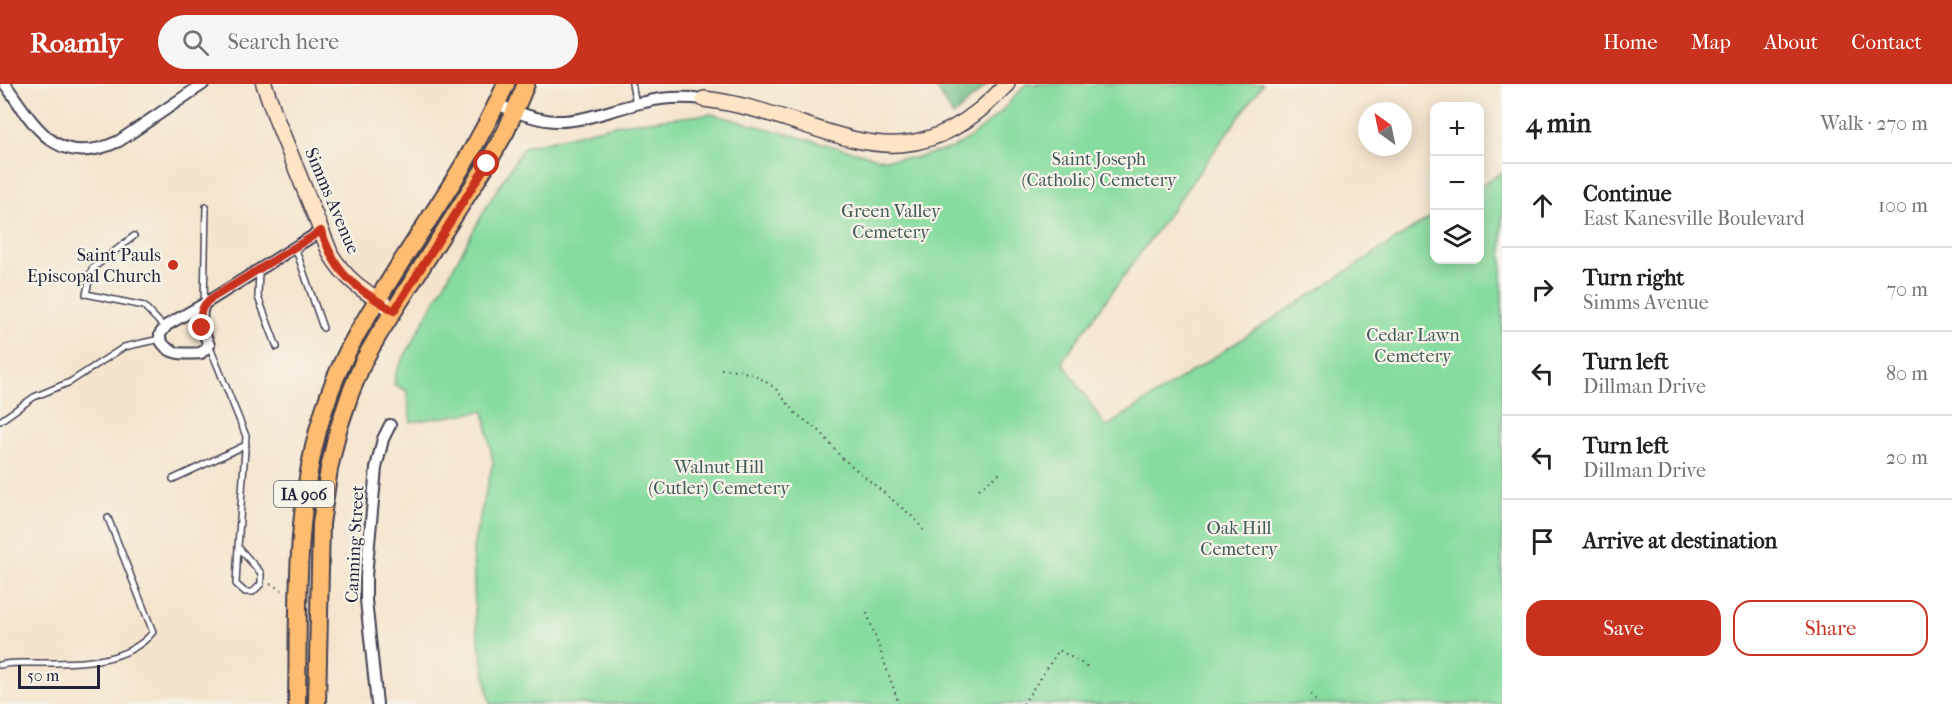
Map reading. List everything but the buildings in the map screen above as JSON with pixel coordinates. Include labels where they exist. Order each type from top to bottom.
[{"type":"main road","name":"IA 906","points":[[297,704],[300,538],[308,468],[322,415],[334,380],[353,341],[458,174],[506,84]]},
{"type":"main road","name":"IA 906","points":[[317,704],[321,524],[329,469],[338,430],[350,394],[364,360],[487,164],[526,84]]},
{"type":"street","points":[[5,84],[44,135],[68,148],[89,151],[105,148],[119,141],[203,84]]},
{"type":"street","name":"Simms Avenue","points":[[264,84],[331,255],[352,282],[394,311]]},
{"type":"street","points":[[497,104],[514,112],[551,121],[567,121],[636,104],[681,97],[704,99],[730,102],[869,143],[902,145],[920,142],[955,129],[990,102],[1007,84]]},
{"type":"street","points":[[204,304],[201,322],[209,345],[201,353],[170,352],[160,339],[164,327],[321,231]]},
{"type":"street","name":"Canning Street","points":[[377,704],[366,600],[366,576],[376,468],[383,439],[390,425]]},
{"type":"lane","points":[[632,84],[636,104]]},
{"type":"lane","points":[[204,304],[206,207]]},
{"type":"lane","points":[[134,236],[92,270],[86,294],[144,306],[164,327]]},
{"type":"lane","points":[[295,247],[323,328]]},
{"type":"lane","points":[[259,269],[258,297],[277,347]]},
{"type":"lane","points":[[0,421],[34,397],[70,382],[124,347],[160,339]]},
{"type":"lane","points":[[209,345],[246,436],[235,580],[239,588],[245,592],[253,592],[261,584],[259,568],[238,547]]},
{"type":"lane","points":[[173,478],[246,445]]},
{"type":"lane","points":[[0,665],[101,659],[143,644],[153,632],[108,518]]},
{"type":"path","points":[[721,369],[738,370],[756,376],[775,388],[796,414],[821,432],[840,456],[914,518],[925,532]]},
{"type":"path","points":[[979,489],[1000,473]]},
{"type":"path","points":[[262,580],[289,593]]},
{"type":"path","points":[[867,613],[899,704]]},
{"type":"path","points":[[1023,704],[1059,650],[1088,667]]},
{"type":"path","points":[[1311,694],[1318,704]]},
{"type":"green space","points":[[934,84],[988,84],[953,116]]},
{"type":"green space","points":[[1026,84],[1263,84],[1062,361],[1106,427],[1430,218],[1430,264],[1484,264],[1484,183],[1502,172],[1502,704],[490,704],[475,618],[473,547],[493,462],[484,411],[411,422],[407,391],[394,384],[396,372],[488,204],[524,147],[619,124],[712,114],[882,159],[914,158],[953,148],[998,115]]},
{"type":"place","name":"Saint Pauls Episcopal Church","points":[[173,265]]},
{"type":"route","points":[[202,328],[201,312],[204,304],[321,231],[331,255],[342,272],[352,282],[394,311],[487,164]]},
{"type":"park label","name":"Saint Joseph (Catholic) Cemetery","points":[[1099,169]]},
{"type":"park label","name":"Green Valley Cemetery","points":[[891,221]]},
{"type":"park label","name":"Cedar Lawn Cemetery","points":[[1413,345]]},
{"type":"park label","name":"Walnut Hill (Cutler) Cemetery","points":[[719,478]]},
{"type":"park label","name":"Oak Hill Cemetery","points":[[1239,538]]}]
